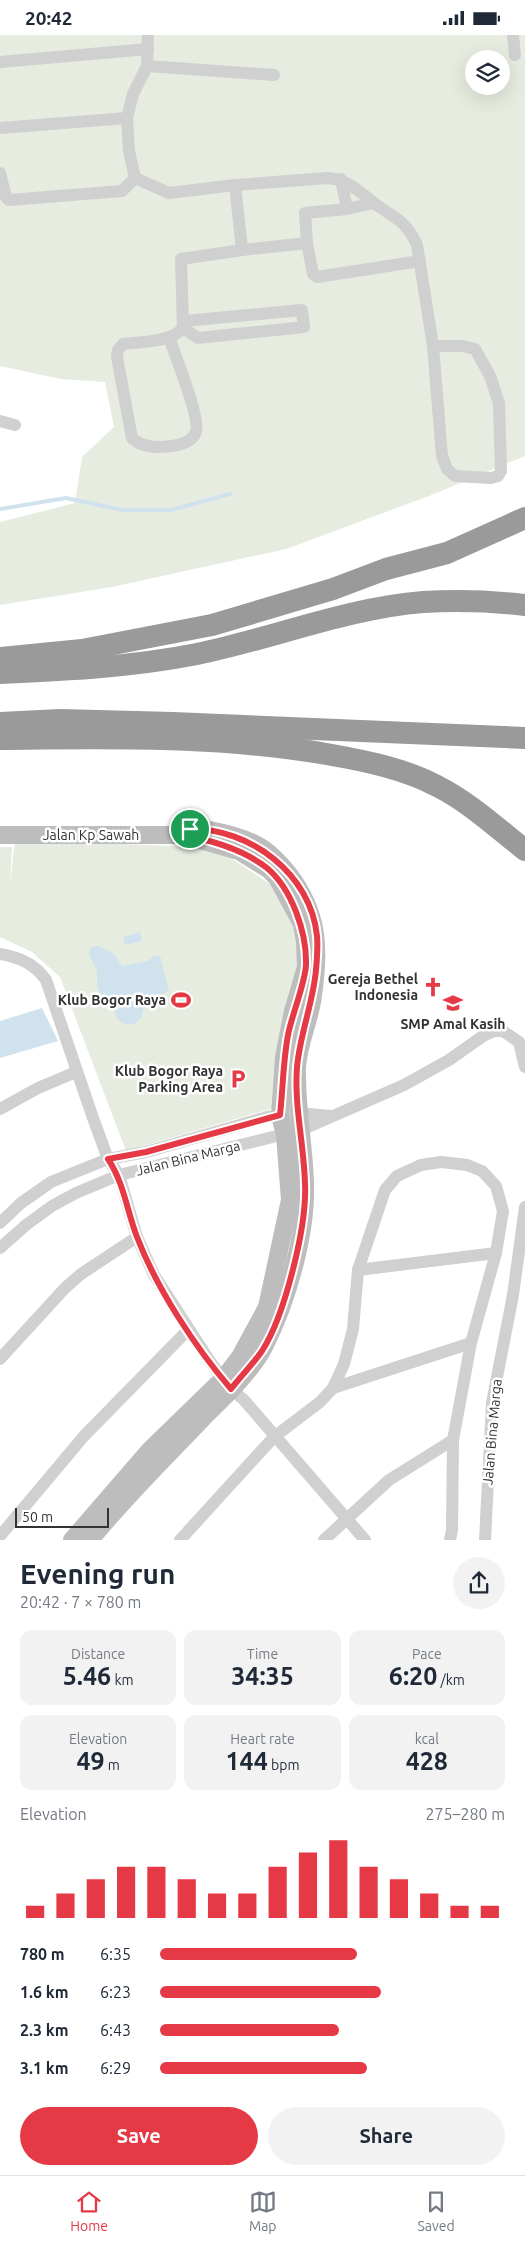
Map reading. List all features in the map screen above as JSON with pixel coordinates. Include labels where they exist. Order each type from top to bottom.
[{"type":"highway","points":[[0,659],[82,650],[212,625],[333,589],[386,569],[447,553],[525,518]]},
{"type":"highway","points":[[0,673],[148,663],[199,653],[386,607],[422,602],[482,600],[525,605]]},
{"type":"highway","points":[[0,723],[60,720],[173,723],[525,739]]},
{"type":"highway","points":[[0,739],[167,739],[237,742],[358,760],[436,785],[478,813],[525,850]]},
{"type":"street","points":[[135,178],[129,151],[127,118],[133,94],[147,66],[148,35]]},
{"type":"street","points":[[513,35],[515,55]]},
{"type":"street","points":[[0,62],[148,49]]},
{"type":"street","points":[[147,66],[274,75]]},
{"type":"street","points":[[0,129],[127,118]]},
{"type":"street","points":[[0,173],[6,197],[9,200],[122,191],[135,178]]},
{"type":"street","points":[[135,178],[169,193],[235,185],[341,179],[354,186],[374,203],[402,221],[412,233],[420,261],[433,346],[442,456],[447,469],[454,476],[491,478],[498,476],[501,471],[499,403],[490,376],[475,349],[463,346],[433,346]]},
{"type":"street","points":[[341,179],[347,209]]},
{"type":"street","points":[[235,185],[242,250]]},
{"type":"street","points":[[374,203],[347,209],[305,213],[307,243],[313,274],[317,277],[420,261]]},
{"type":"street","points":[[169,337],[197,417],[196,432],[191,439],[182,445],[150,447],[139,444],[132,438],[117,357],[118,350],[123,344],[169,337],[179,332],[183,324],[181,259],[307,243]]},
{"type":"street","points":[[302,310],[304,327],[198,338],[183,324],[302,310]]},
{"type":"street","points":[[0,421],[15,425]]},
{"type":"street","points":[[90,1540],[227,1384],[267,1307],[290,1200],[297,1067],[301,1039],[312,1004],[316,970],[317,936],[310,910],[302,893],[283,867],[258,846],[244,839],[202,829],[190,829],[182,835]]},
{"type":"street","name":"Jalan Kp Sawah","points":[[0,835],[182,835]]},
{"type":"street","points":[[182,835],[240,851],[268,869],[285,892],[302,924],[306,967],[293,1011],[284,1057],[280,1115],[295,1126]]},
{"type":"street","points":[[0,954],[19,959],[37,967],[46,980],[76,1072],[108,1159],[119,1175],[137,1237],[154,1275],[188,1330],[227,1384],[244,1400],[274,1437],[348,1518],[365,1540]]},
{"type":"street","name":"Jalan Bina Marga","points":[[0,1248],[26,1225],[52,1206],[119,1175],[333,1116],[429,1072],[483,1035],[494,1031],[503,1031],[519,1042],[525,1067]]},
{"type":"street","points":[[0,1109],[38,1088],[76,1072]]},
{"type":"street","name":"Jalan Bina Marga","points":[[0,1223],[21,1203],[51,1182],[108,1159],[146,1152],[280,1115]]},
{"type":"street","points":[[180,1540],[274,1437],[320,1402],[334,1388],[344,1364],[353,1329],[358,1271],[385,1190],[397,1176],[421,1165],[441,1162],[467,1165],[482,1171],[496,1186],[503,1211],[496,1253],[471,1343],[453,1440],[452,1530],[450,1540]]},
{"type":"street","name":"Jalan Bina Marga","points":[[484,1540],[492,1403],[513,1295],[525,1207]]},
{"type":"street","points":[[0,1359],[80,1274],[137,1237]]},
{"type":"street","points":[[358,1271],[496,1253]]},
{"type":"street","points":[[0,1536],[84,1436],[188,1330]]},
{"type":"street","points":[[334,1388],[471,1343]]},
{"type":"street","points":[[72,1540],[100,1505],[150,1450],[227,1384]]},
{"type":"street","points":[[324,1540],[388,1480],[453,1440]]},
{"type":"shaded area","points":[[0,35],[525,35],[525,456],[429,496],[286,549],[112,587],[0,605],[0,522],[75,503],[82,457],[114,427],[105,382],[61,379],[0,366]]},
{"type":"shaded area","name":"Klub Bogor Raya","points":[[37,840],[216,848],[279,890],[293,916],[303,968],[277,1107],[126,1151],[60,977],[32,952],[0,937],[0,847],[12,847],[10,884],[15,841]]},
{"type":"water","points":[[140,932],[142,941],[125,945],[123,937]]},
{"type":"water","points":[[99,946],[113,953],[122,966],[148,961],[154,956],[160,956],[169,991],[161,995],[159,1002],[153,1006],[147,1005],[143,1010],[142,1017],[134,1024],[125,1024],[118,1020],[111,1002],[101,995],[97,986],[97,971],[89,954],[91,947]]},
{"type":"water","points":[[42,1008],[58,1041],[0,1058],[0,1021]]},
{"type":"waterway","points":[[0,509],[66,498],[122,510],[171,510],[230,494]]},
{"type":"place","name":"Gereja Bethel Indonesia","points":[[433,987]]},
{"type":"place","name":"Klub Bogor Raya","points":[[181,1000]]},
{"type":"place","name":"SMP Amal Kasih","points":[[453,1003]]},
{"type":"place","name":"Klub Bogor Raya Parking Area","points":[[238,1079]]},
{"type":"route","points":[[190,829],[202,829],[244,839],[271,855],[283,867],[302,893],[310,910],[317,936],[312,1004],[301,1039],[297,1067],[298,1113],[306,1185],[302,1228],[286,1298],[262,1350],[231,1389],[188,1330],[154,1275],[137,1237],[119,1175],[108,1159],[146,1152],[267,1117],[280,1115],[284,1079],[284,1057],[293,1011],[306,967],[305,942],[302,924],[277,879],[268,869],[240,851],[182,835],[190,829]]}]
